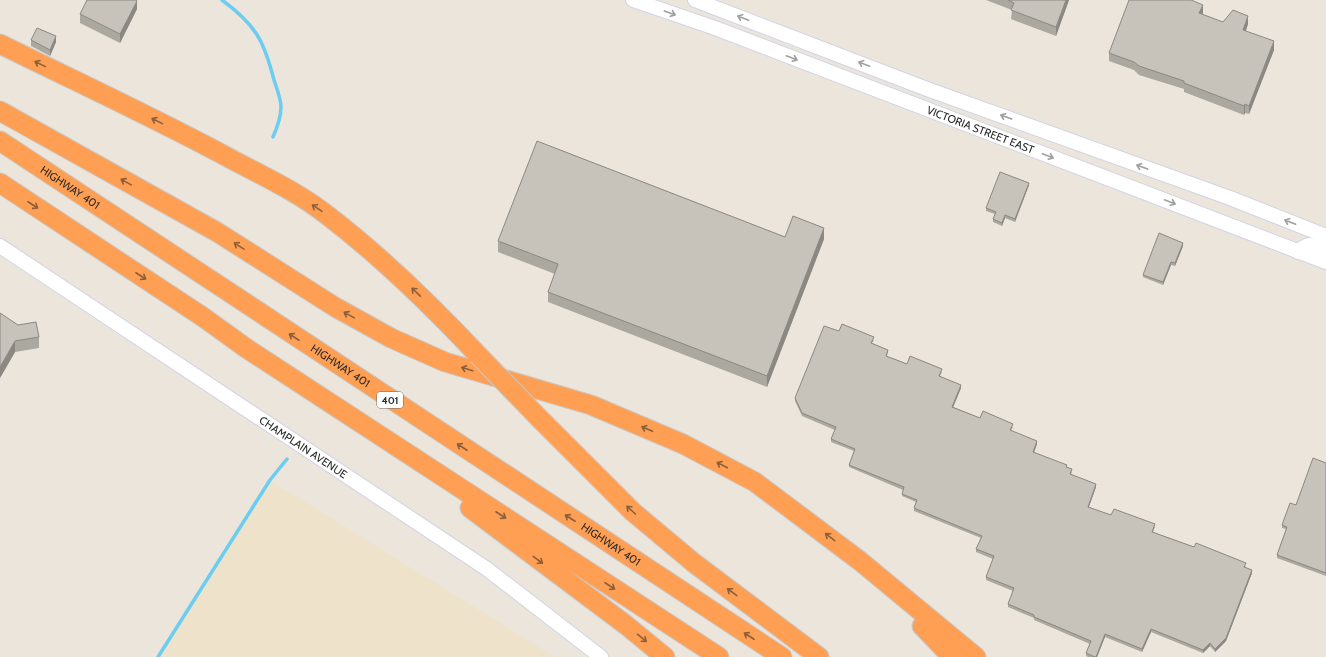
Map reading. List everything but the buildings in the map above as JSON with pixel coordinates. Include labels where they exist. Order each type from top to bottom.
[{"type":"highway","points":[[0,44],[192,138],[298,195],[327,215],[388,265],[444,319],[538,417],[633,512],[694,563],[819,657]]},
{"type":"highway","points":[[0,111],[217,232],[334,307],[391,338],[445,362],[591,405],[683,444],[755,482],[860,561],[976,657]]},
{"type":"highway","name":"HIGHWAY 401","points":[[0,141],[782,657]]},
{"type":"highway","points":[[0,183],[203,317],[482,517],[620,620],[665,657]]},
{"type":"highway","points":[[246,348],[719,657]]},
{"type":"highway","points":[[860,561],[952,657]]},
{"type":"main road","name":"VICTORIA STREET EAST","points":[[633,0],[715,28],[1326,262]]},
{"type":"main road","name":"VICTORIA STREET EAST","points":[[695,0],[927,89],[1230,198],[1326,236]]},
{"type":"main road","points":[[1298,252],[1304,245],[1312,244],[1326,249]]},
{"type":"main road","name":"CHAMPLAIN AVENUE","points":[[0,246],[487,569],[601,657]]},
{"type":"shaded area","points":[[270,480],[555,657],[158,657]]},
{"type":"waterway","points":[[222,0],[234,9],[251,26],[262,44],[281,104],[280,119],[273,137]]},
{"type":"waterway","points":[[158,657],[270,480],[287,459]]}]
